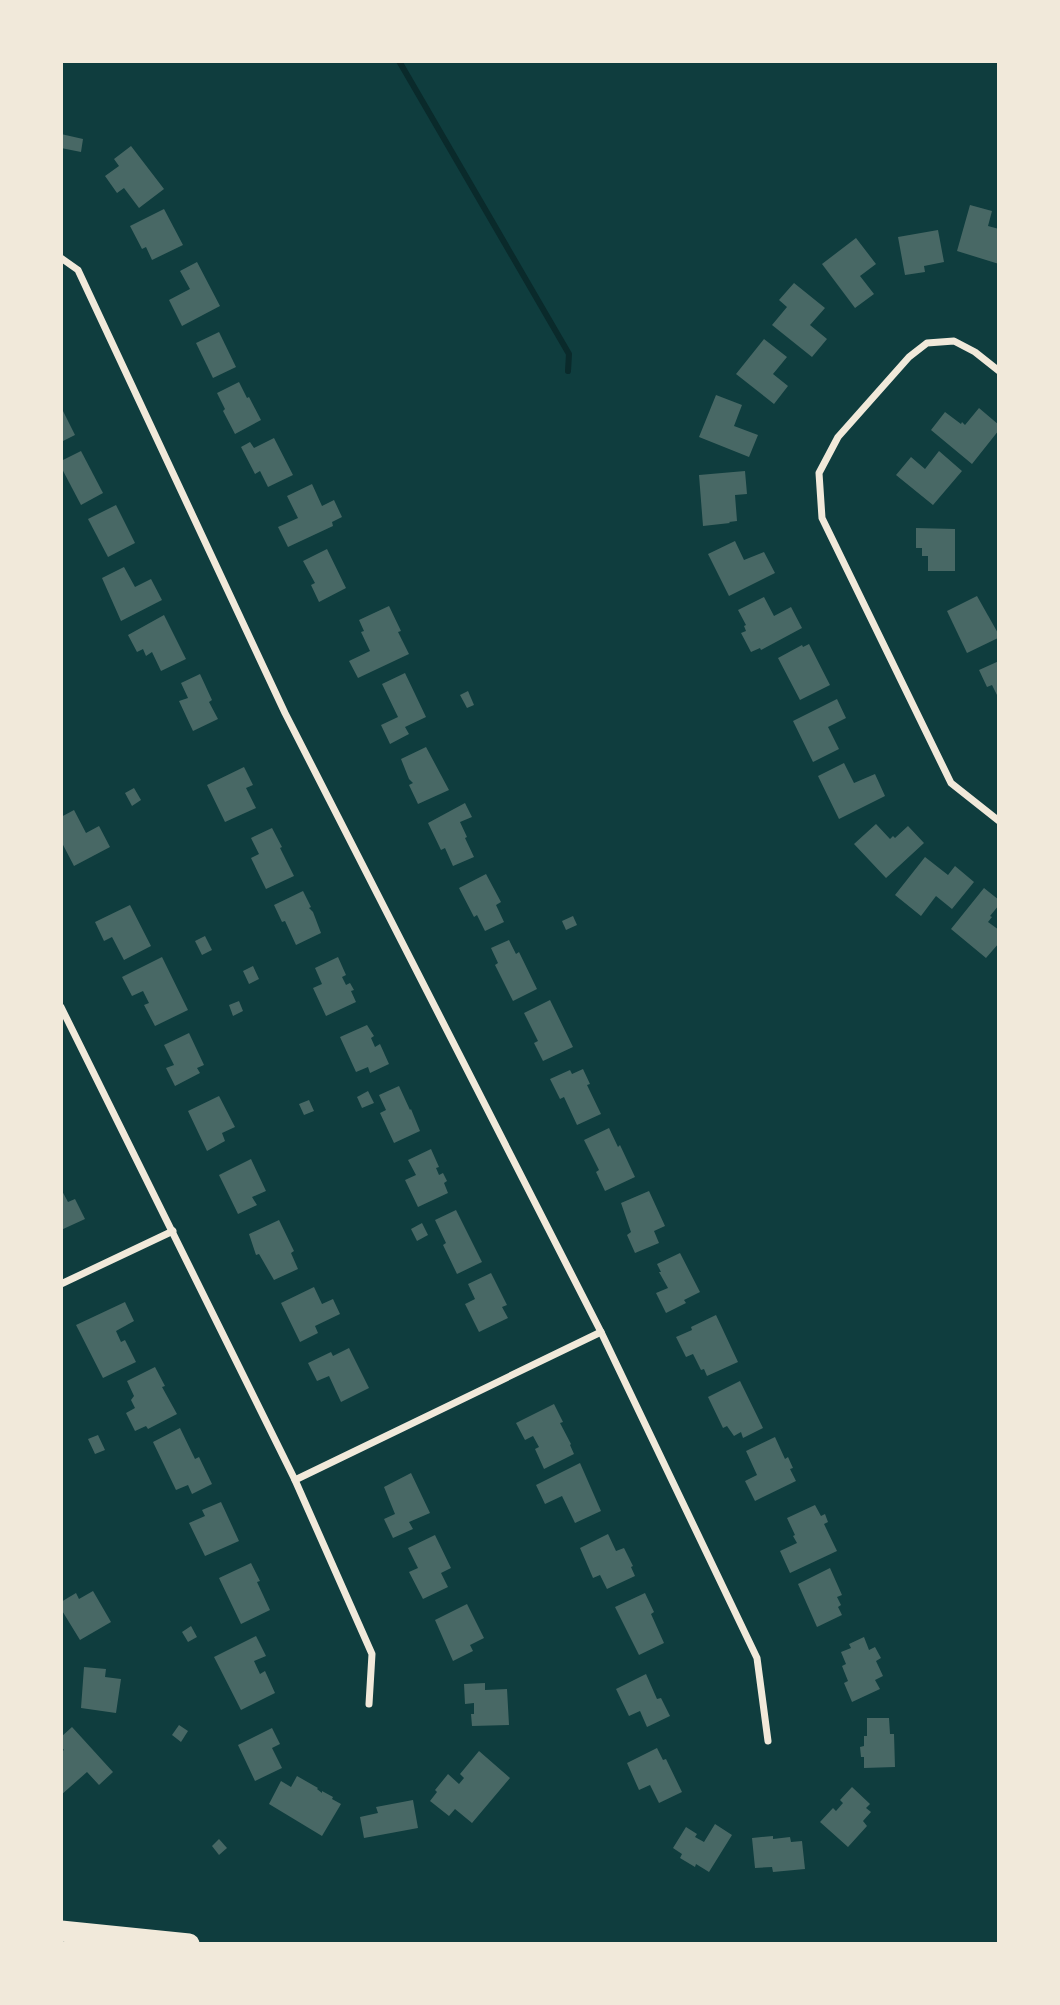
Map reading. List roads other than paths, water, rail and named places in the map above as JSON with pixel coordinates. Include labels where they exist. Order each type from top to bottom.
[{"type":"highway","points":[[61,1931],[189,1944]]},
{"type":"street","points":[[61,258],[78,270],[285,713],[601,1332],[757,1658],[768,1741]]},
{"type":"street","points":[[997,370],[975,352],[954,341],[928,343],[909,357],[838,437],[818,473],[822,518],[951,783],[999,821]]},
{"type":"street","points":[[61,1007],[295,1480],[372,1654],[369,1703]]},
{"type":"street","points":[[61,1284],[173,1231]]},
{"type":"street","points":[[295,1480],[601,1332]]},
{"type":"waterway","points":[[399,61],[569,354],[568,371]]}]
